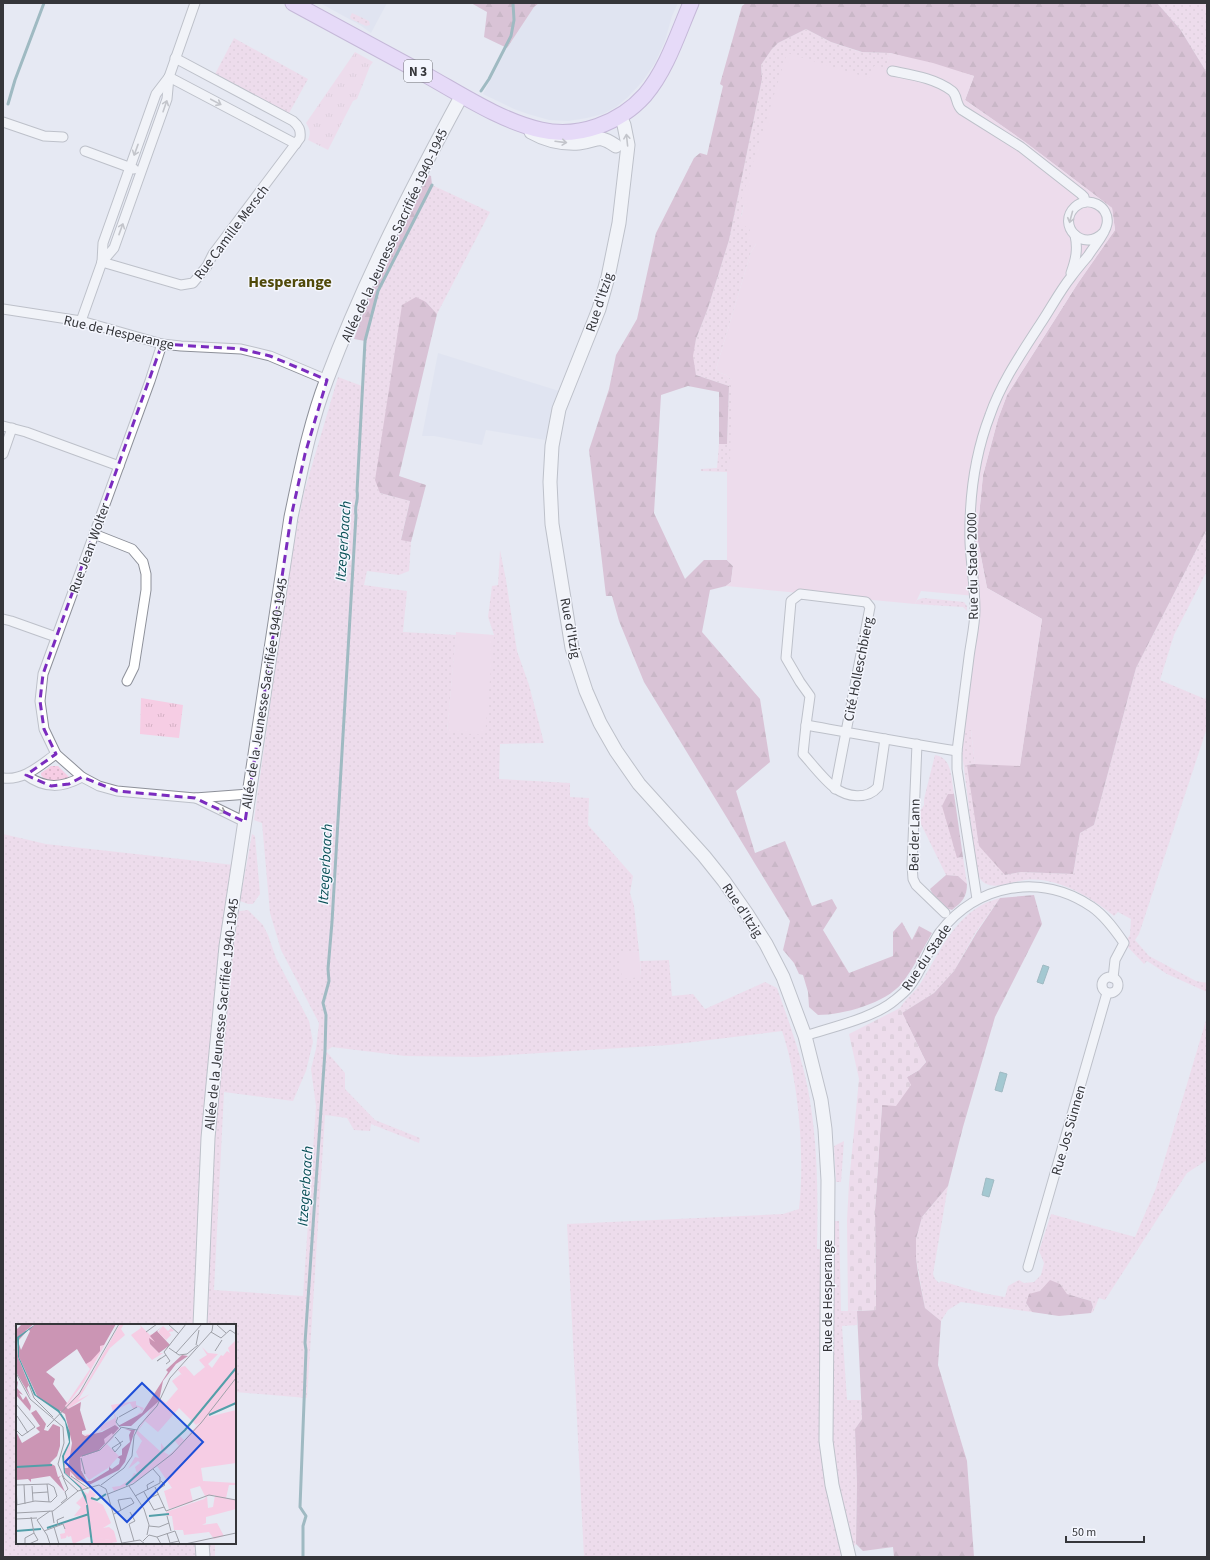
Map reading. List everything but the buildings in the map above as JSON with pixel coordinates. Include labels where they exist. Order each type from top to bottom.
[{"type":"main road","name":"N 3","points":[[293,3],[513,121],[542,130],[564,132],[586,130],[607,124],[637,103],[654,82],[662,68],[691,3]]},
{"type":"main road","name":"Allée de la Jeunesse Sacrifiée 1940-1945","points":[[200,1324],[208,1138],[226,946],[291,517],[305,454],[327,380],[370,279],[424,165],[462,95]]},
{"type":"main road","name":"Rue d'Itzig","points":[[620,116],[627,135],[627,155],[624,164],[619,223],[608,276],[599,309],[559,409],[552,446],[550,482],[552,524],[572,648],[586,691],[600,723],[616,751],[639,784],[704,856],[747,914],[766,944],[783,977],[805,1036]]},
{"type":"main road","points":[[513,121],[539,136],[558,142],[579,143],[599,138],[616,146]]},
{"type":"main road","name":"Rue d'Itzig","points":[[607,124],[624,164]]},
{"type":"main road","name":"Rue de Hesperange","points":[[805,1036],[821,1100],[825,1129],[828,1180],[826,1441],[832,1484],[849,1557]]},
{"type":"main road","points":[[202,1544],[203,1557]]},
{"type":"street","points":[[102,262],[114,248],[167,100],[169,77],[195,3]]},
{"type":"street","name":"Rue Camille Mersch","points":[[102,262],[181,285],[193,283],[300,138],[301,132],[293,121],[175,58]]},
{"type":"street","points":[[892,71],[929,79],[952,91],[956,96],[958,106],[962,110],[1021,147],[1081,194],[1084,197],[1085,202]]},
{"type":"street","points":[[169,77],[296,144]]},
{"type":"street","points":[[81,321],[102,262],[103,244],[156,94],[169,77]]},
{"type":"street","points":[[3,122],[44,136],[63,137]]},
{"type":"street","points":[[85,151],[141,172]]},
{"type":"street","name":"Rue du Stade 2000","points":[[977,899],[957,769],[957,752],[975,612],[970,543],[970,505],[975,473],[989,416],[999,392],[1070,278],[1084,261],[1107,226],[1106,213],[1097,204],[1085,202],[1074,208],[1069,218],[1071,230],[1075,235],[1077,245],[1077,256],[1070,278]]},
{"type":"street","points":[[1075,235],[1080,239],[1093,240],[1104,232]]},
{"type":"street","name":"Rue de Hesperange","points":[[3,309],[81,321],[162,344],[241,349],[270,356],[327,380]]},
{"type":"street","name":"Rue Jean Wolter","points":[[162,344],[43,674],[40,701],[44,729],[56,754],[82,777],[99,786],[117,791],[195,798],[249,794]]},
{"type":"street","points":[[3,426],[119,466]]},
{"type":"street","points":[[3,454],[12,428]]},
{"type":"street","points":[[94,534],[132,549],[143,562],[146,574],[146,590],[134,667],[127,681]]},
{"type":"street","name":"Cité Holleschbierg","points":[[835,789],[870,607],[866,602],[800,594],[791,601],[786,658],[810,696],[802,754],[835,789],[854,796],[864,796],[874,792],[878,787],[885,739]]},
{"type":"street","points":[[3,619],[56,637]]},
{"type":"street","name":"Cité Holleschbierg","points":[[806,725],[957,752]]},
{"type":"street","name":"Bei der Lann","points":[[917,744],[912,865],[913,879],[916,885],[945,913]]},
{"type":"street","points":[[3,778],[9,779],[26,775],[56,754]]},
{"type":"street","points":[[26,775],[33,780],[51,786],[69,784],[82,777]]},
{"type":"street","name":"Rue Jean Wolter","points":[[195,798],[245,822]]},
{"type":"street","name":"Rue du Stade","points":[[805,1036],[843,1024],[873,1012],[894,1001],[908,988],[940,932],[958,912],[977,899],[1000,890],[1024,886],[1048,888],[1071,896],[1092,908],[1110,924],[1124,943]]},
{"type":"street","name":"Rue Jos Sünnen","points":[[1028,1267],[1108,993],[1103,990],[1102,983],[1105,979],[1112,978],[1115,960],[1124,943]]},
{"type":"highlighted area","points":[[162,344],[241,349],[270,356],[327,380],[305,454],[291,517],[245,822],[195,798],[117,791],[82,777],[69,784],[51,786],[26,775],[56,754],[44,729],[40,701],[43,674]]},
{"type":"shaded area","points":[[320,3],[387,3],[371,33],[360,25]]},
{"type":"shaded area","points":[[539,3],[678,3],[672,16],[665,41],[655,63],[642,82],[616,107],[603,114],[568,121],[549,120],[528,114],[483,94],[507,48],[534,7]]},
{"type":"shaded area","points":[[438,353],[559,391],[545,440],[486,430],[482,445],[434,436],[422,436]]},
{"type":"green space","points":[[471,3],[539,3],[534,7],[507,48],[484,37],[487,12]]},
{"type":"green space","points":[[746,3],[1157,3],[1180,29],[1207,73],[1207,529],[1136,668],[1094,825],[1080,833],[1073,874],[1021,872],[1005,875],[979,846],[967,765],[1020,765],[1042,619],[987,588],[977,536],[983,475],[998,419],[1007,395],[1078,283],[1115,230],[1112,208],[1025,142],[965,100],[974,76],[890,53],[862,52],[831,42],[806,29],[778,43],[761,65],[762,79],[729,240],[708,308],[696,339],[693,356],[696,375],[729,386],[727,444],[719,444],[719,392],[688,386],[661,395],[654,513],[685,579],[704,560],[727,560],[733,566],[731,582],[726,586],[710,590],[702,632],[760,699],[770,762],[736,791],[755,853],[785,841],[812,906],[832,899],[837,908],[823,930],[849,973],[893,956],[893,932],[902,922],[912,940],[919,926],[932,933],[910,971],[895,990],[875,1002],[851,1010],[818,1015],[809,1007],[808,992],[803,975],[799,974],[794,963],[783,950],[790,921],[644,682],[619,621],[612,596],[606,596],[589,450],[609,389],[616,355],[637,319],[656,233],[694,158],[700,153],[707,155],[723,86],[720,84],[742,6]]},
{"type":"green space","points":[[1157,3],[1207,3],[1207,73],[1180,29]]},
{"type":"green space","points":[[352,13],[369,21],[370,25],[366,26],[351,19],[350,17]]},
{"type":"green space","points":[[806,29],[831,42],[861,52],[890,53],[885,70],[744,205],[741,216],[752,219],[756,244],[751,252],[716,369],[718,372],[726,375],[732,380],[846,426],[727,472],[701,471],[701,469],[717,468],[719,444],[727,444],[729,386],[696,375],[692,356],[696,339],[708,308],[729,240],[762,79],[761,65],[778,43]]},
{"type":"green space","points":[[234,38],[308,79],[288,115],[214,76]]},
{"type":"green space","points":[[355,52],[373,62],[357,99],[353,101],[328,150],[308,140],[310,131],[306,123]]},
{"type":"green space","points":[[787,53],[869,78],[874,66],[885,69],[890,53],[933,63],[974,76],[965,100],[1025,142],[1112,208],[1115,230],[1078,283],[1007,395],[998,419],[983,475],[977,536],[987,588],[1042,619],[1020,766],[975,764],[971,730],[964,732],[975,596],[921,591],[915,604],[726,586],[731,582],[733,566],[727,560],[727,463],[730,463],[732,380],[726,375],[718,372],[716,369],[751,252],[756,244],[746,240],[750,230],[740,222],[744,205],[741,201]]},
{"type":"green space","points":[[428,175],[431,176],[432,185],[378,291],[365,341],[354,339],[372,289]]},
{"type":"green space","points":[[432,185],[490,212],[437,314],[426,302],[380,493],[410,501],[401,539],[411,542],[409,571],[399,575],[367,571],[364,585],[407,591],[403,632],[456,635],[447,732],[494,635],[488,617],[492,586],[498,585],[500,550],[517,651],[529,685],[544,743],[500,744],[499,779],[570,783],[570,797],[589,798],[588,825],[633,876],[630,893],[634,906],[639,951],[619,954],[641,977],[640,961],[669,960],[672,996],[693,994],[705,1009],[765,982],[777,988],[800,1058],[813,1119],[817,1175],[817,1249],[827,1250],[833,1221],[839,1221],[841,1311],[857,1311],[857,1325],[842,1326],[847,1400],[861,1400],[862,1419],[855,1429],[857,1484],[856,1544],[848,1554],[840,1554],[841,1557],[584,1557],[567,1224],[783,1214],[799,1209],[801,1189],[801,1143],[799,1119],[793,1072],[782,1031],[669,1045],[478,1057],[405,1056],[332,1047],[326,1051],[345,1073],[345,1089],[375,1120],[420,1138],[419,1143],[371,1124],[370,1131],[354,1130],[347,1118],[325,1115],[307,1398],[236,1392],[236,1324],[16,1324],[16,1544],[215,1544],[215,1557],[3,1557],[3,834],[46,844],[234,865],[227,907],[240,911],[248,910],[263,925],[276,958],[309,1021],[313,1042],[306,1071],[293,1101],[224,1092],[214,1290],[303,1296],[316,1106],[311,1069],[316,1049],[319,1023],[281,950],[270,913],[262,823],[254,820],[291,555],[305,489],[338,377],[362,386],[365,341],[378,291]]},
{"type":"green space","points":[[416,297],[426,302],[437,314],[399,476],[426,485],[411,542],[401,540],[410,501],[380,493],[375,480],[402,305]]},
{"type":"green space","points":[[1207,529],[1207,571],[1174,635],[1160,680],[1205,699],[1207,694],[1207,728],[1139,934],[1135,940],[1149,956],[1196,981],[1207,983],[1207,992],[1167,974],[1147,961],[1144,964],[1124,943],[1130,935],[1131,919],[1118,912],[1114,916],[1095,902],[1072,889],[1049,881],[1037,880],[1025,880],[998,886],[989,885],[983,882],[977,872],[962,753],[966,717],[971,730],[975,764],[967,765],[1005,875],[1021,872],[1073,874],[1080,833],[1094,825],[1136,668]]},
{"type":"green space","points":[[923,598],[964,602],[967,606],[967,611],[963,607],[915,604],[917,600]]},
{"type":"green space","points":[[456,632],[494,635],[485,735],[447,732]]},
{"type":"green space","points":[[141,698],[183,705],[179,738],[140,734]]},
{"type":"green space","points":[[935,755],[945,760],[950,770],[954,794],[948,794],[958,858],[963,857],[967,884],[958,876],[946,875],[917,816],[924,805],[924,799]]},
{"type":"green space","points":[[51,766],[58,766],[69,777],[69,779],[50,780],[44,778],[41,773]]},
{"type":"green space","points":[[948,794],[954,794],[963,857],[957,858],[942,806]]},
{"type":"green space","points":[[252,834],[255,836],[260,894],[253,904],[248,904],[240,901]]},
{"type":"green space","points":[[946,875],[958,876],[967,884],[963,899],[952,910],[939,902],[930,889]]},
{"type":"green space","points":[[1034,895],[1042,924],[995,1017],[963,1127],[948,1186],[922,1217],[916,1239],[916,1258],[925,1308],[941,1321],[938,1365],[967,1461],[974,1557],[894,1557],[893,1547],[863,1551],[856,1544],[857,1484],[855,1429],[862,1419],[857,1311],[876,1310],[875,1210],[882,1104],[907,1077],[919,1070],[926,1062],[902,1013],[934,993],[954,971],[977,932],[1000,898]]},
{"type":"green space","points":[[1000,898],[976,932],[954,971],[934,993],[902,1013],[900,1008],[920,984],[946,941],[960,922],[982,905]]},
{"type":"green space","points":[[639,951],[641,977],[622,979],[619,953]]},
{"type":"green space","points":[[900,1008],[926,1062],[919,1070],[907,1077],[911,1085],[896,1106],[882,1105],[875,1210],[876,1310],[848,1311],[847,1220],[859,1079],[849,1034]]},
{"type":"green space","points":[[1207,1017],[1207,1160],[1187,1173],[1105,1300],[1099,1298],[1093,1312],[1091,1313],[1093,1307],[1091,1301],[1066,1294],[1060,1284],[1040,1291],[1026,1303],[1032,1312],[961,1302],[948,1310],[941,1321],[925,1308],[916,1258],[916,1239],[922,1217],[948,1186],[933,1274],[939,1283],[941,1281],[982,1293],[1005,1297],[1008,1286],[1019,1280],[1024,1283],[1034,1282],[1041,1275],[1044,1263],[1039,1251],[1051,1214],[1135,1237],[1156,1188]]},
{"type":"green space","points":[[844,1141],[841,1182],[836,1182],[834,1146]]},
{"type":"green space","points":[[1050,1280],[1060,1284],[1067,1294],[1091,1301],[1093,1307],[1091,1313],[1059,1316],[1032,1312],[1026,1303],[1029,1294],[1040,1291]]},
{"type":"water","points":[[1043,965],[1049,967],[1043,984],[1037,982]]},
{"type":"water","points":[[1000,1072],[1007,1074],[1002,1092],[995,1090]]},
{"type":"water","points":[[986,1178],[994,1180],[989,1197],[982,1195]]},
{"type":"waterway","points":[[8,104],[15,80],[44,3]]},
{"type":"waterway","name":"Itzegerbaach","points":[[481,91],[489,79],[511,36],[514,20],[513,3]]},
{"type":"waterway","name":"Itzegerbaach","points":[[303,1557],[303,1526],[306,1516],[300,1507],[306,1350],[305,1343],[325,1051],[326,1015],[323,1003],[329,981],[328,969],[356,515],[365,341],[378,291],[432,185]]},
{"type":"district","name":"Hesperange","points":[[290,281]]}]
